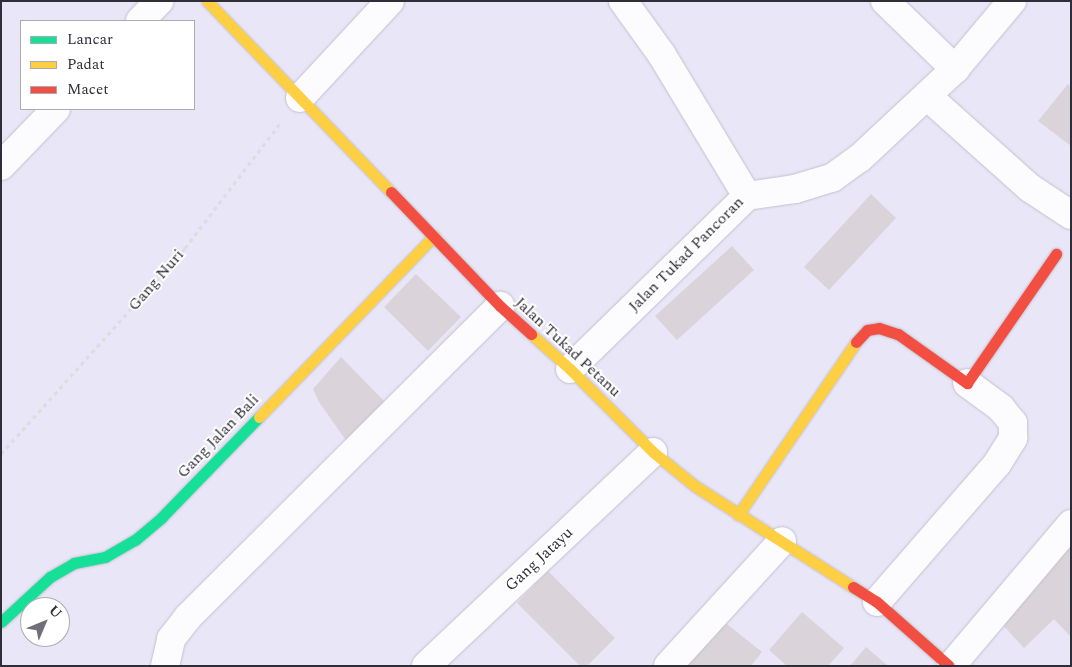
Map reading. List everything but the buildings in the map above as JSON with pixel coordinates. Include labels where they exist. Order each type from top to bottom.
[{"type":"street","points":[[141,20],[159,1]]},
{"type":"street","name":"Jalan Tukad Petanu","points":[[207,1],[500,306],[570,369],[652,452],[695,486],[738,515],[877,602],[950,666]]},
{"type":"street","points":[[300,98],[390,1]]},
{"type":"street","name":"Jalan Tukad Pancoran","points":[[570,369],[747,196],[662,55],[623,1]]},
{"type":"street","points":[[885,1],[955,69]]},
{"type":"street","points":[[747,196],[795,189],[832,178],[860,158],[955,69],[1012,1]]},
{"type":"street","points":[[927,96],[1030,188],[1071,215]]},
{"type":"street","points":[[1,166],[55,110]]},
{"type":"street","name":"Gang Jalan Bali","points":[[1,622],[50,577],[74,563],[105,556],[135,540],[162,517],[434,236]]},
{"type":"street","points":[[967,383],[1056,254]]},
{"type":"street","points":[[166,666],[171,639],[188,617],[500,306]]},
{"type":"street","points":[[738,515],[853,345],[867,330],[879,328],[898,334],[1002,408],[1013,423],[1013,438],[997,464],[877,602]]},
{"type":"street","name":"Gang Jatayu","points":[[426,666],[652,452]]},
{"type":"street","points":[[950,666],[1071,524]]},
{"type":"street","points":[[668,666],[782,541]]},
{"type":"path","name":"Gang Nuri","points":[[1,454],[185,248],[300,98]]},
{"type":"traffic: fast","points":[[1,622],[50,577],[74,563],[105,557],[135,540],[162,517],[259,417]]},
{"type":"traffic: slow","points":[[207,1],[391,192]]},
{"type":"traffic: slow","points":[[259,417],[434,236]]},
{"type":"traffic: slow","points":[[531,334],[570,369],[653,452],[695,486],[853,587]]},
{"type":"traffic: slow","points":[[738,515],[856,342]]},
{"type":"traffic: jam","points":[[391,192],[500,306],[531,334]]},
{"type":"traffic: jam","points":[[856,342],[867,330],[879,328],[898,334],[967,383],[1056,254]]},
{"type":"traffic: jam","points":[[853,587],[877,602],[949,666]]}]
